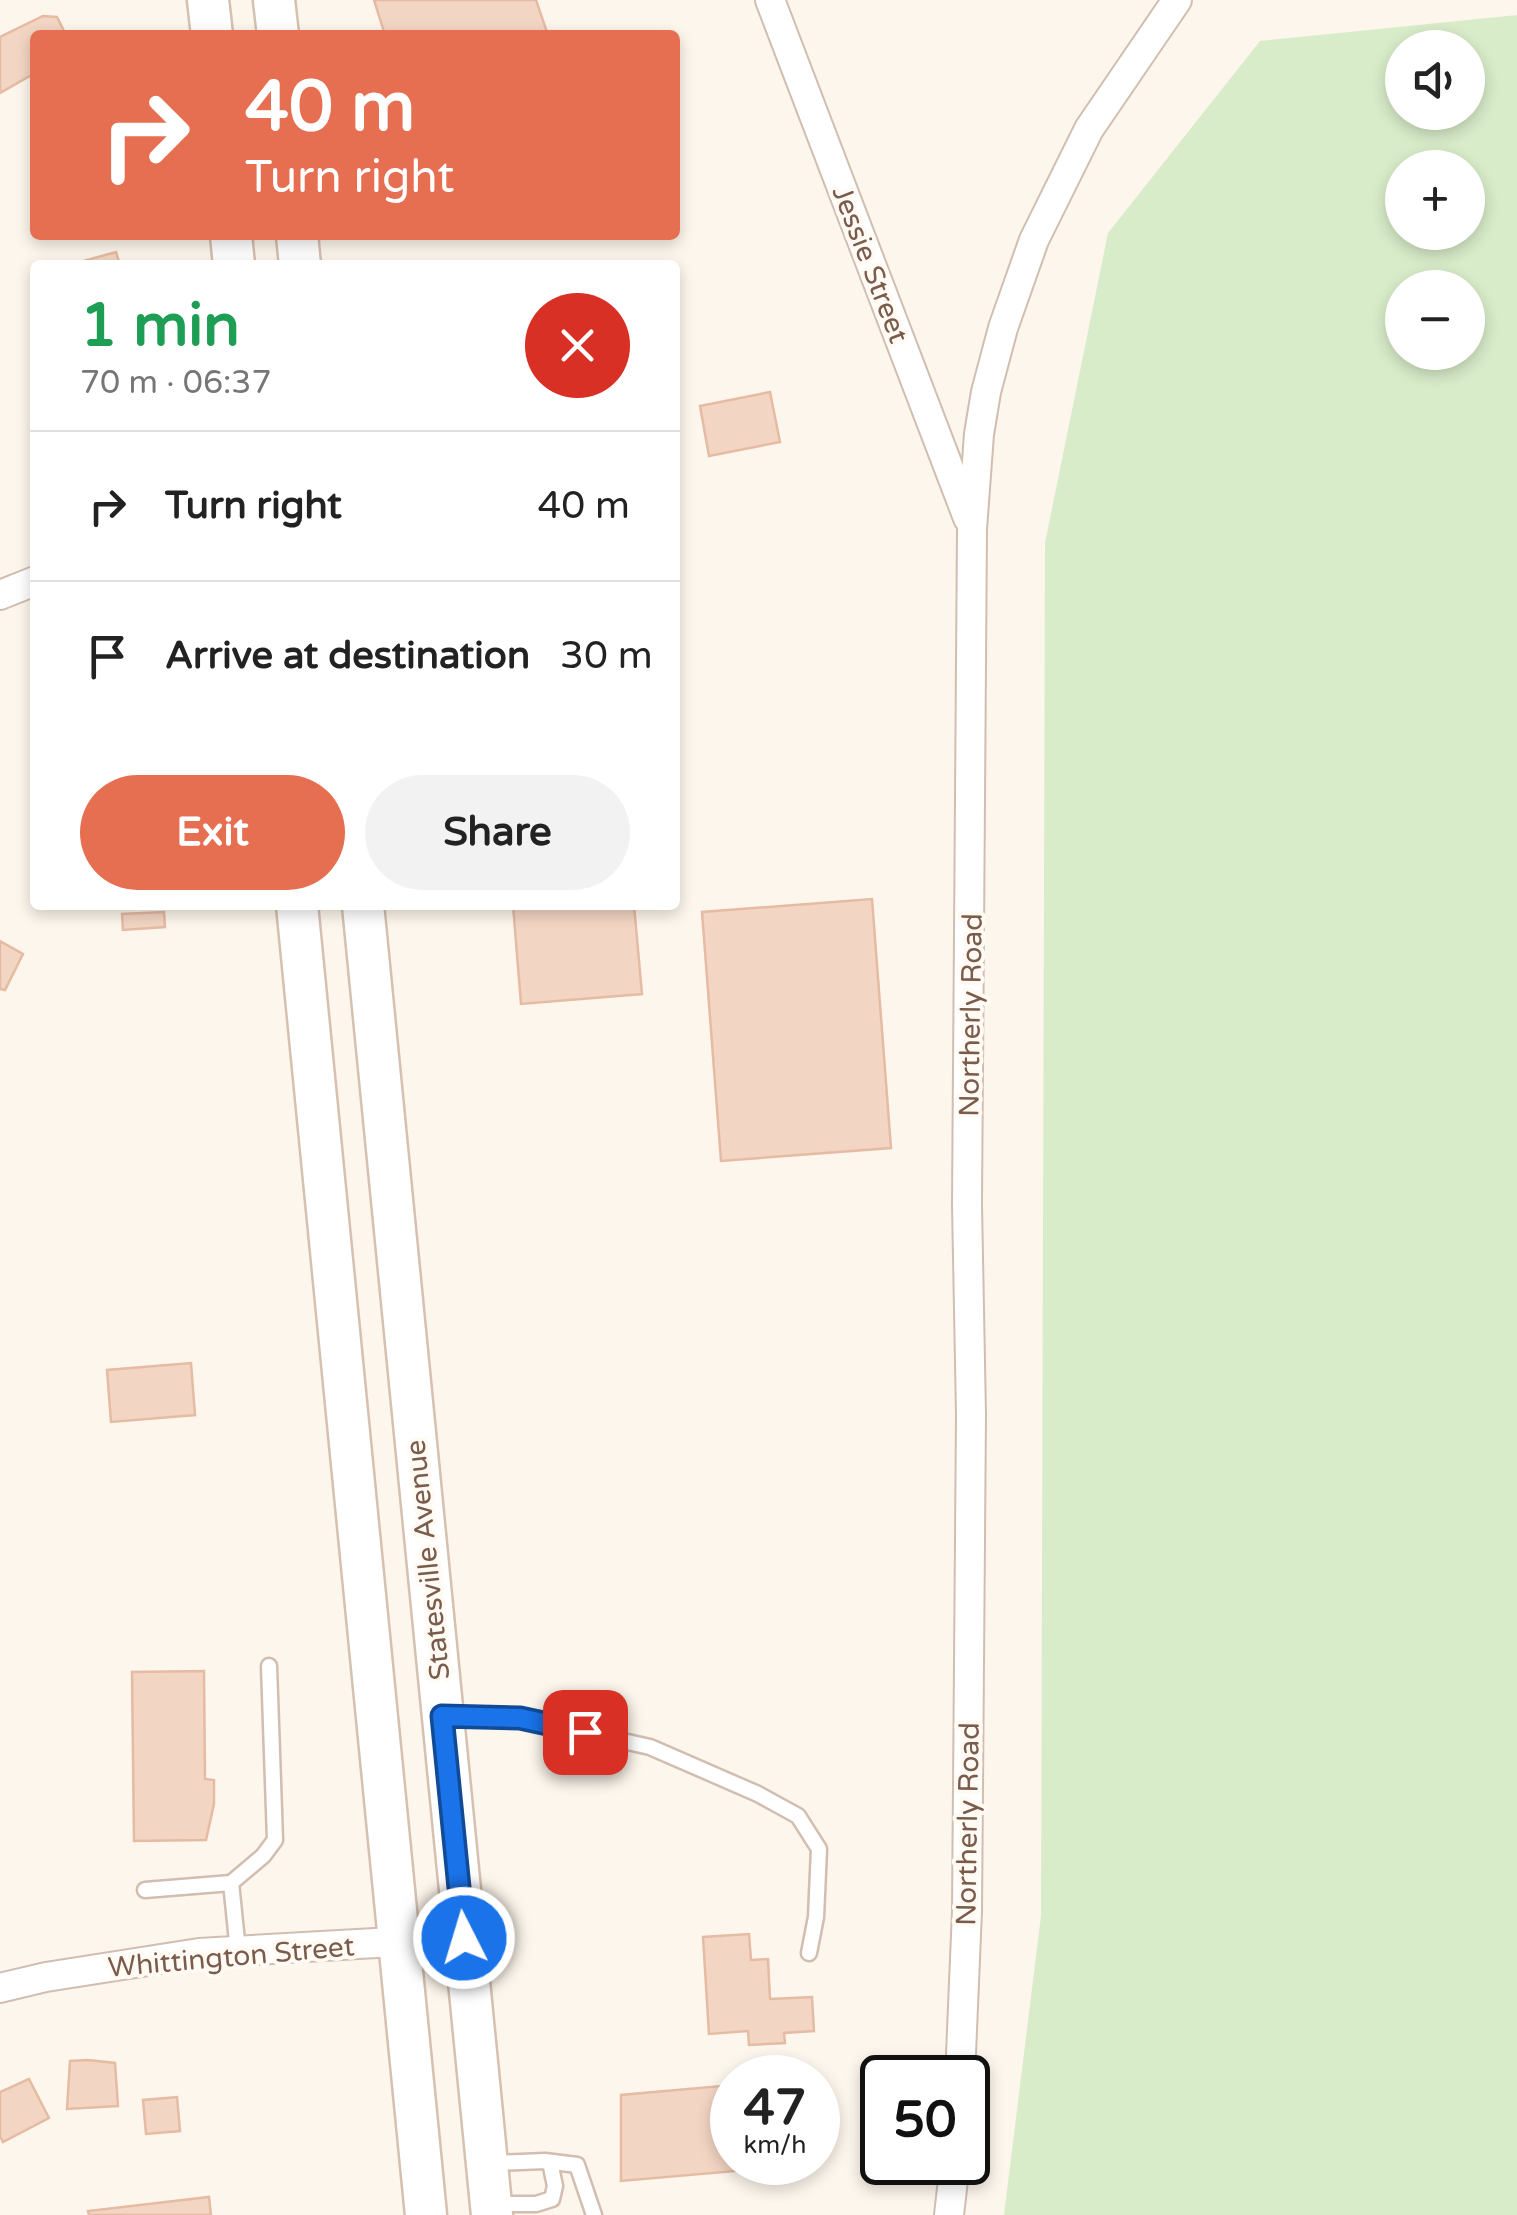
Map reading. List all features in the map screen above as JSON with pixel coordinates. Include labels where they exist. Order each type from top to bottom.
[{"type":"main road","points":[[208,0],[211,30]]},
{"type":"main road","points":[[274,0],[277,30]]},
{"type":"main road","points":[[298,910],[426,2215]]},
{"type":"main road","name":"Statesville Avenue","points":[[363,910],[491,2210]]},
{"type":"street","name":"Jessie Street","points":[[770,0],[972,529]]},
{"type":"street","name":"Northerly Road","points":[[961,2055],[967,1911],[972,529],[979,434],[1003,328],[1034,240],[1090,129],[1177,0]]},
{"type":"street","points":[[0,596],[30,584]]},
{"type":"street","name":"Whittington Street","points":[[0,1988],[149,1959],[464,1938]]},
{"type":"street","points":[[950,2215],[952,2185]]},
{"type":"lane","points":[[145,1890],[231,1883],[263,1856],[275,1840],[269,1666]]},
{"type":"lane","points":[[442,1716],[520,1718],[650,1747],[758,1794],[798,1816],[819,1849],[810,1953]]},
{"type":"lane","points":[[231,1883],[238,1951]]},
{"type":"lane","points":[[486,2164],[550,2162],[577,2166],[594,2215]]},
{"type":"lane","points":[[491,2210],[552,2198],[555,2186],[550,2162]]},
{"type":"green space","points":[[1517,15],[1517,2215],[1004,2215],[1041,1916],[1045,543],[1108,233],[1260,41]]},
{"type":"building","points":[[374,0],[536,0],[546,30],[383,30]]},
{"type":"building","points":[[43,16],[57,17],[64,30],[30,30],[30,76],[0,93],[0,37]]},
{"type":"building","points":[[116,252],[118,260],[87,260]]},
{"type":"building","points":[[770,392],[780,442],[709,456],[700,406]]},
{"type":"building","points":[[872,899],[891,1148],[721,1161],[702,912]]},
{"type":"building","points":[[513,910],[634,910],[642,994],[521,1004]]},
{"type":"building","points":[[164,912],[165,927],[123,930],[122,914]]},
{"type":"building","points":[[0,941],[23,954],[5,990],[0,989]]},
{"type":"building","points":[[191,1363],[195,1415],[111,1422],[107,1370]]},
{"type":"building","points":[[204,1671],[205,1779],[214,1780],[214,1804],[206,1840],[134,1841],[132,1672]]},
{"type":"building","points":[[749,1934],[751,1960],[768,1959],[770,1999],[812,1997],[814,2031],[784,2033],[785,2043],[749,2045],[748,2031],[709,2034],[703,1937]]},
{"type":"building","points":[[70,2061],[115,2063],[118,2106],[67,2109]]},
{"type":"building","points":[[29,2079],[49,2118],[3,2142],[0,2092]]},
{"type":"building","points":[[710,2087],[710,2173],[621,2181],[621,2095]]},
{"type":"building","points":[[177,2097],[180,2131],[146,2134],[143,2100]]},
{"type":"building","points":[[209,2197],[211,2215],[89,2215],[88,2211]]},
{"type":"route","points":[[464,1938],[442,1716],[520,1718],[585,1732]]}]
